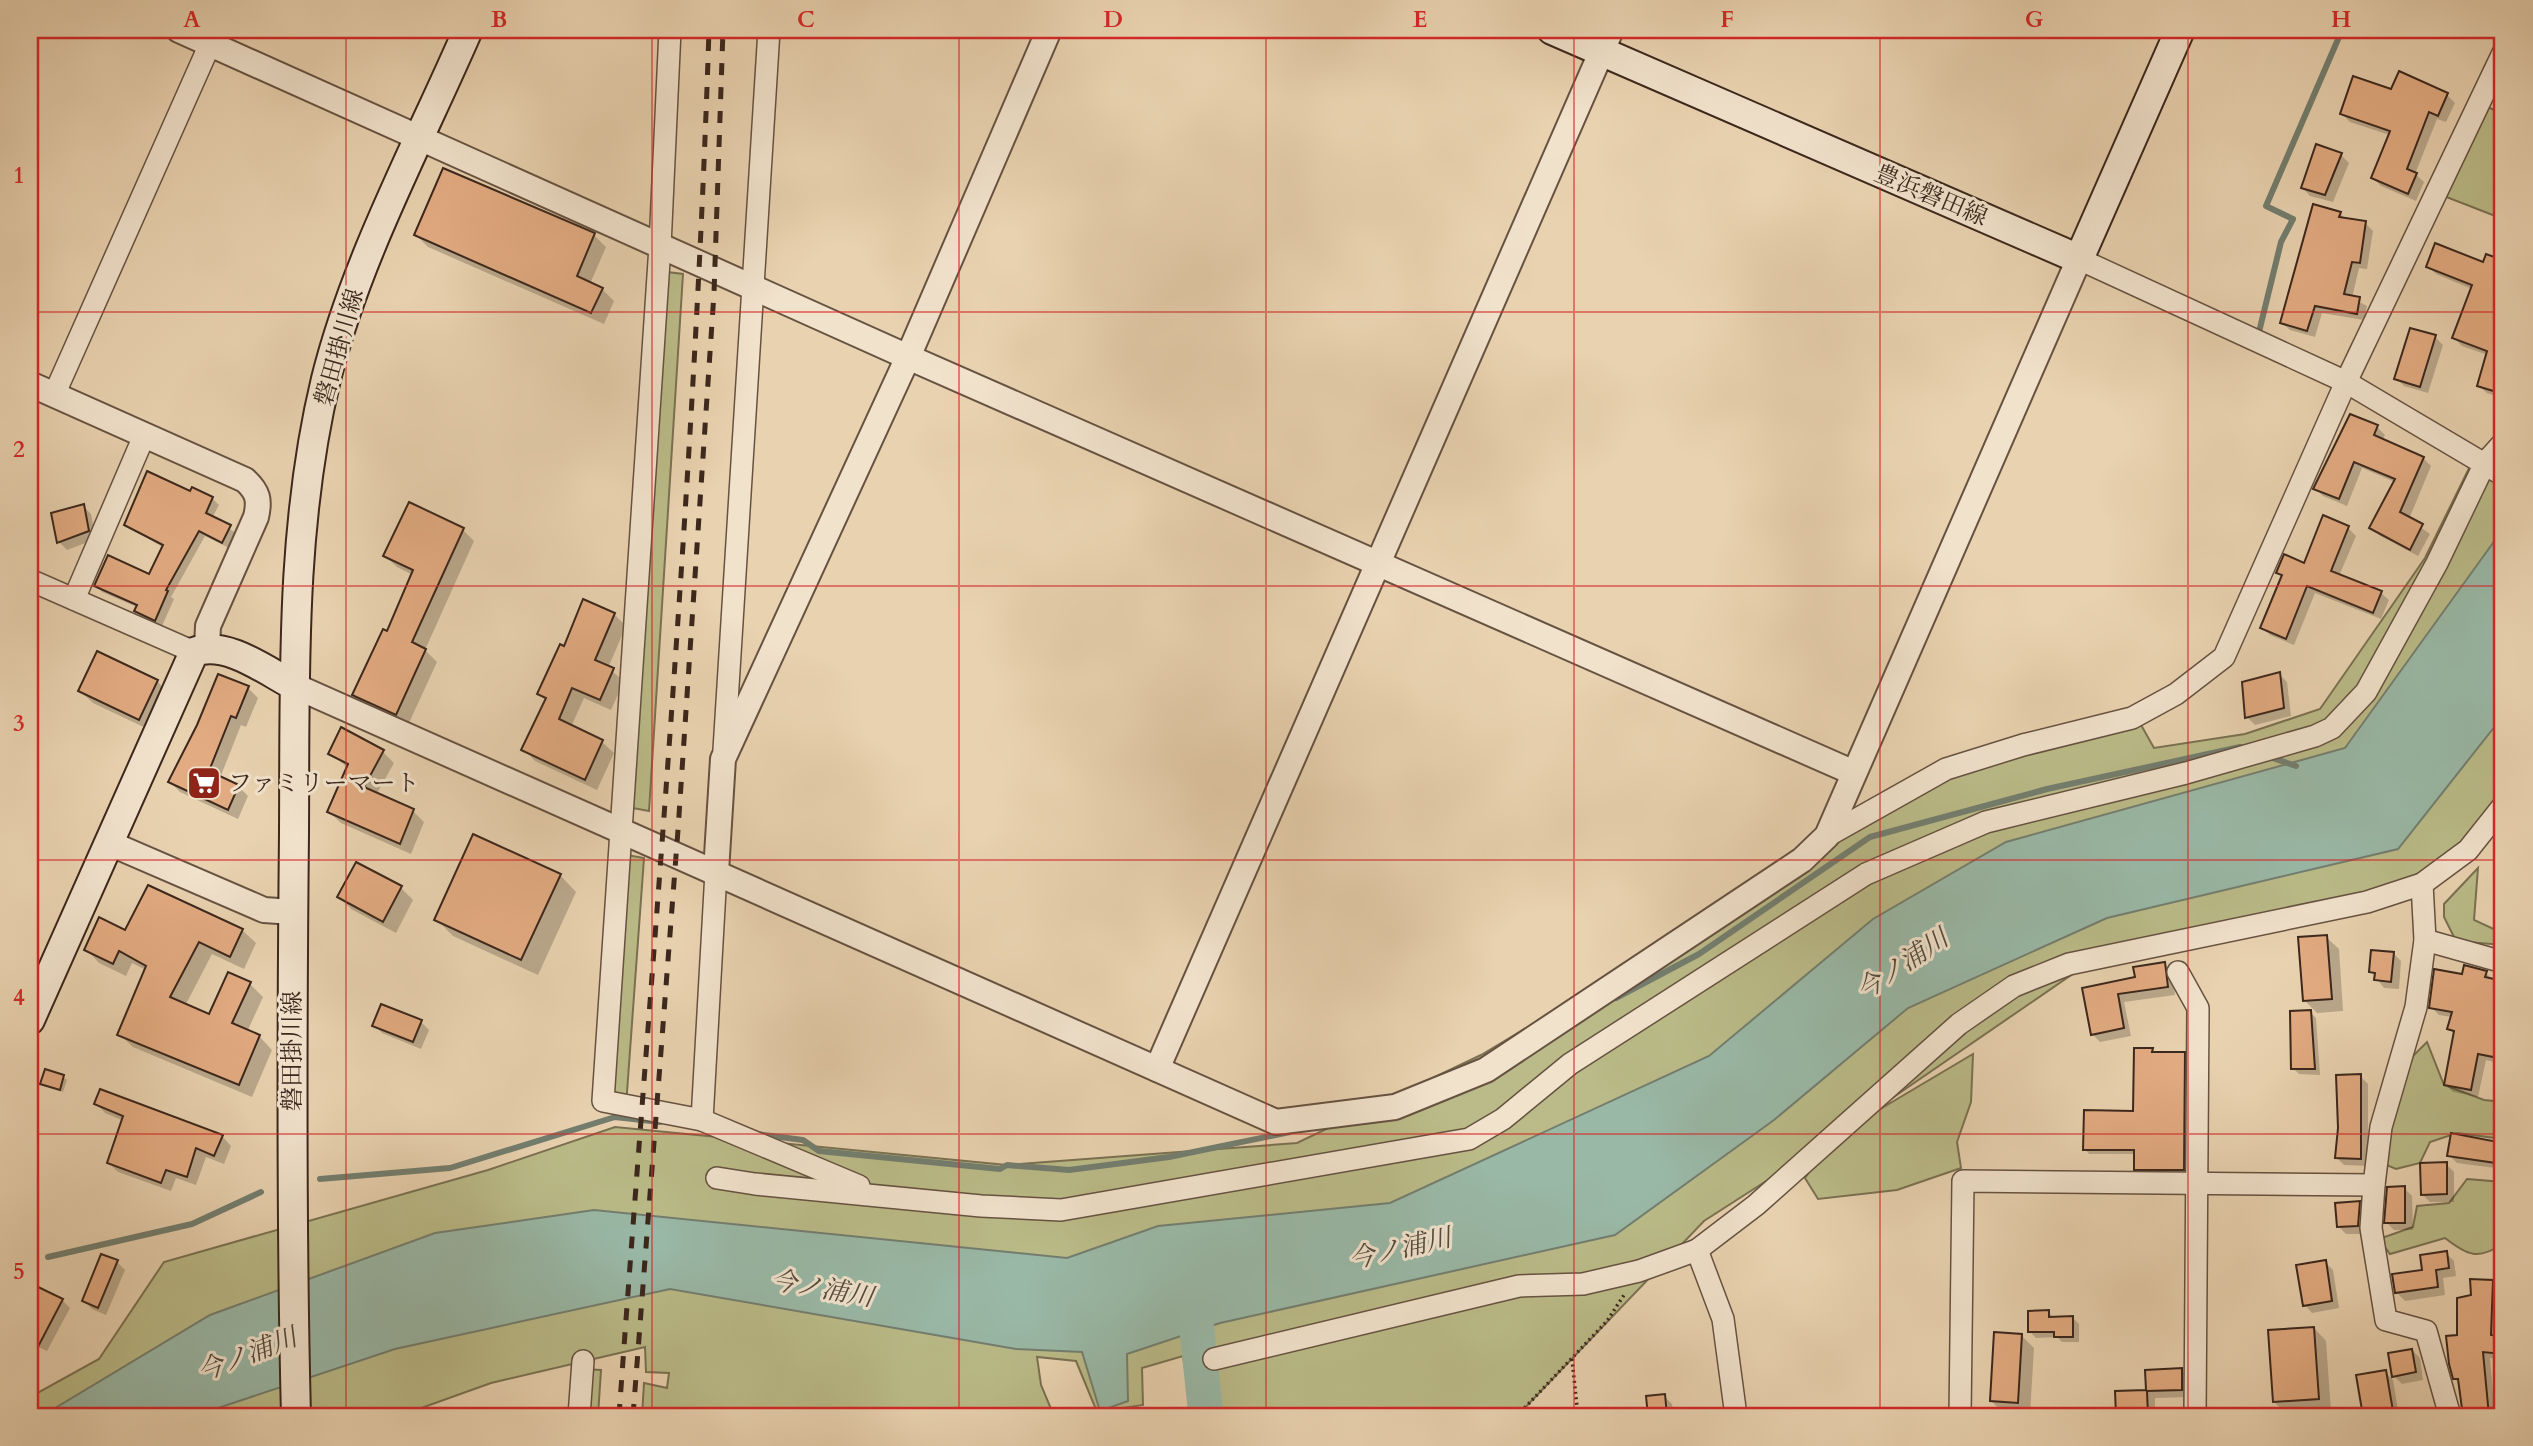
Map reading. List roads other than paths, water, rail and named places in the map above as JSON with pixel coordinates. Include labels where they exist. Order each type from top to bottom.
[{"type":"main road","name":"磐田掛川線","points":[[296,1416],[291,1241],[296,571],[313,442],[326,382],[362,270],[468,30]]},
{"type":"main road","name":"豊浜磐田線","points":[[1552,30],[1606,41],[2079,259]]},
{"type":"main road","points":[[2079,259],[2180,30]]},
{"type":"main road","points":[[30,1020],[109,843],[201,650],[229,652],[295,686]]},
{"type":"street","points":[[179,30],[213,37],[421,138],[660,246],[1852,772]]},
{"type":"street","points":[[670,30],[660,246],[603,1101],[702,1120],[880,1195]]},
{"type":"street","points":[[702,1120],[769,30]]},
{"type":"street","points":[[723,759],[908,356],[1049,30]]},
{"type":"street","points":[[54,395],[213,37]]},
{"type":"street","points":[[1157,1069],[1606,41]]},
{"type":"street","points":[[295,686],[1276,1122],[1395,1107],[1486,1070],[1535,1040],[1802,860],[1827,836],[1946,769],[2023,745],[2132,718],[2176,694],[2224,657],[2346,382],[2503,53]]},
{"type":"street","points":[[1827,836],[1852,772],[2079,259],[2346,382],[2503,475]]},
{"type":"street","points":[[30,384],[245,480],[255,489],[260,502],[256,517],[208,626],[201,650],[30,580]]},
{"type":"street","points":[[74,599],[144,436]]},
{"type":"street","points":[[717,1178],[981,1206],[1061,1210],[1469,1139],[1503,1119],[1570,1064],[1866,874],[1986,822],[2186,773],[2315,736],[2332,728],[2366,692],[2437,563],[2485,463],[2503,443]]},
{"type":"street","points":[[1214,1359],[1519,1286],[1583,1284],[1639,1271],[1697,1250],[1776,1188],[1959,1024],[2014,986],[2069,964],[2367,902],[2422,884],[2468,849],[2503,806]]},
{"type":"street","points":[[109,843],[264,910],[293,912]]},
{"type":"street","points":[[2422,884],[2425,940],[2416,1007],[2381,1127],[2371,1228],[2386,1320],[2426,1331],[2450,1416]]},
{"type":"street","points":[[2425,940],[2503,962]]},
{"type":"street","points":[[2178,972],[2198,1008],[2195,1416]]},
{"type":"street","points":[[1960,1416],[1963,1181],[2374,1185]]},
{"type":"street","points":[[1697,1250],[1723,1319],[1736,1416]]},
{"type":"street","points":[[579,1416],[583,1361]]},
{"type":"water","name":"今ノ浦川","points":[[2503,529],[2503,716],[2398,849],[2107,918],[1908,1008],[1774,1120],[1615,1235],[1220,1323],[1127,1354],[1128,1401],[1100,1411],[1082,1352],[1016,1349],[670,1289],[395,1349],[194,1416],[42,1416],[210,1315],[435,1233],[594,1210],[1067,1258],[1158,1226],[1390,1203],[1709,1056],[1873,919],[2006,842],[2345,748]]},
{"type":"waterway","points":[[2258,336],[2281,242],[2293,219],[2266,206],[2342,30]]},
{"type":"waterway","points":[[1616,998],[1699,954],[1870,837],[2047,789],[2240,747],[2247,749]]},
{"type":"waterway","points":[[2267,756],[2296,766]]},
{"type":"waterway","points":[[320,1179],[450,1168],[615,1117],[660,1122]]},
{"type":"waterway","points":[[757,1134],[803,1140],[819,1151],[1000,1169],[1007,1165],[1069,1170],[1169,1157],[1290,1132]]},
{"type":"waterway","points":[[48,1257],[192,1224],[261,1192]]},
{"type":"waterway","points":[[1193,1293],[1206,1416]]},
{"type":"railway","points":[[619,1416],[683,550],[709,30]]},
{"type":"railway","points":[[633,1416],[678,830],[714,293],[723,30]]},
{"type":"place","name":"ファミリーマート","points":[[204,783]]}]
